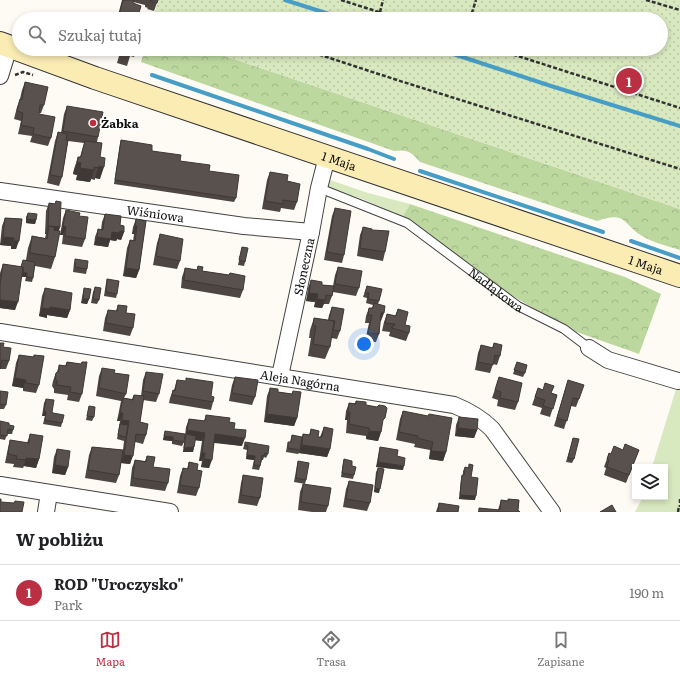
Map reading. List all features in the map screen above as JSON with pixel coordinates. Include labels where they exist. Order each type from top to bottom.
[{"type":"main road","name":"1 Maja","points":[[34,56],[95,78],[680,276]]},
{"type":"street","points":[[0,76],[4,45]]},
{"type":"street","name":"Słoneczna","points":[[280,376],[319,188],[327,157]]},
{"type":"street","name":"Wiśniowa","points":[[0,191],[244,226],[311,232]]},
{"type":"street","name":"Aleja Nagórna","points":[[0,332],[454,405],[471,411],[492,429],[552,512]]},
{"type":"street","name":"Nadłąkowa","points":[[589,348],[608,360],[678,381]]},
{"type":"street","points":[[0,485],[170,512]]},
{"type":"street","points":[[46,512],[49,493]]},
{"type":"lane","name":"Nadłąkowa","points":[[319,188],[407,224],[518,306],[564,329],[589,348]]},
{"type":"path","points":[[342,0],[380,12],[383,0]]},
{"type":"path","points":[[472,12],[476,0]]},
{"type":"path","points":[[646,0],[680,10]]},
{"type":"path","points":[[323,56],[680,169]]},
{"type":"path","points":[[518,56],[680,108]]},
{"type":"path","points":[[678,512],[680,499]]},
{"type":"green space","points":[[158,0],[680,0],[680,209],[225,56],[668,56],[668,12],[155,12]]},
{"type":"green space","points":[[143,56],[225,56],[680,209],[680,250],[648,239],[620,218],[614,217],[597,221],[420,162],[409,152],[403,150],[394,151],[141,62]]},
{"type":"green space","points":[[327,179],[368,193],[410,204],[402,218],[365,200],[326,187]]},
{"type":"green space","points":[[410,204],[625,277],[661,294],[639,354],[568,329],[508,293],[466,261],[402,218]]},
{"type":"green space","points":[[680,376],[680,512],[635,512],[641,500],[668,500],[668,464],[653,464]]},
{"type":"building","points":[[123,0],[134,0],[133,3],[141,6],[139,12],[120,12]]},
{"type":"building","points":[[158,0],[157,3],[150,1]]},
{"type":"building","points":[[25,82],[48,87],[44,105],[40,105],[39,114],[55,117],[51,138],[33,134],[34,128],[21,125],[23,113],[17,111],[20,99],[22,100]]},
{"type":"building","points":[[67,106],[103,112],[98,137],[63,131]]},
{"type":"building","points":[[58,132],[67,134],[66,140],[68,140],[62,177],[50,175]]},
{"type":"building","points":[[121,140],[152,145],[152,151],[181,155],[180,161],[210,165],[209,171],[239,175],[236,198],[115,180]]},
{"type":"building","points":[[85,141],[102,143],[100,157],[105,158],[104,167],[94,167],[94,170],[80,168],[81,163],[77,162],[78,157],[81,157]]},
{"type":"building","points":[[270,172],[288,175],[287,181],[300,184],[297,202],[283,200],[283,204],[265,201]]},
{"type":"building","points":[[56,201],[61,202],[60,227],[48,226],[49,203],[55,204]]},
{"type":"building","points":[[335,208],[351,211],[344,255],[327,252]]},
{"type":"building","points":[[66,210],[80,213],[79,216],[88,217],[85,239],[65,236],[66,227],[63,226]]},
{"type":"building","points":[[28,213],[37,214],[36,220],[27,219]]},
{"type":"building","points":[[105,214],[121,216],[120,225],[124,226],[124,232],[112,232],[111,239],[97,237],[98,229],[103,230]]},
{"type":"building","points":[[5,218],[22,219],[19,241],[14,241],[14,238],[3,237]]},
{"type":"building","points":[[136,219],[146,221],[139,270],[126,268],[130,240],[135,241],[137,226],[135,226]]},
{"type":"building","points":[[49,226],[54,227],[54,230],[60,231],[55,257],[30,253],[32,236],[47,239]]},
{"type":"building","points":[[363,227],[372,230],[389,231],[385,252],[360,248]]},
{"type":"building","points":[[160,234],[183,239],[180,261],[156,256]]},
{"type":"building","points":[[242,247],[248,248],[245,262],[239,260]]},
{"type":"building","points":[[75,259],[88,261],[87,269],[75,267]]},
{"type":"building","points":[[23,260],[35,262],[33,278],[27,277],[27,273],[23,272],[24,269],[21,267]]},
{"type":"building","points":[[3,264],[23,267],[18,302],[0,300],[0,285]]},
{"type":"building","points":[[198,266],[203,267],[202,271],[229,275],[230,273],[245,276],[243,290],[184,280],[185,268],[197,270]]},
{"type":"building","points":[[338,267],[362,271],[359,288],[335,284]]},
{"type":"building","points":[[107,279],[119,281],[117,294],[106,292]]},
{"type":"building","points":[[311,280],[322,282],[322,285],[334,286],[332,296],[326,295],[325,300],[317,299],[318,294],[309,293]]},
{"type":"building","points":[[367,286],[382,289],[379,301],[368,299],[369,293],[365,293]]},
{"type":"building","points":[[95,287],[101,288],[99,300],[93,299]]},
{"type":"building","points":[[45,288],[72,293],[70,310],[50,307],[50,309],[42,308]]},
{"type":"building","points":[[84,288],[91,289],[89,299],[83,299]]},
{"type":"building","points":[[374,303],[385,306],[384,313],[381,313],[379,334],[368,333],[372,315],[368,315],[369,308],[373,308]]},
{"type":"building","points":[[118,305],[127,306],[126,313],[135,314],[133,328],[106,323],[108,310],[117,311]]},
{"type":"building","points":[[332,307],[344,309],[340,331],[333,330],[335,321],[329,320]]},
{"type":"building","points":[[398,309],[408,312],[405,325],[410,326],[409,333],[392,328],[395,324],[385,323],[387,314],[396,316]]},
{"type":"building","points":[[314,318],[334,321],[330,347],[313,344],[316,326],[313,326]]},
{"type":"building","points":[[0,343],[4,343],[3,347],[11,348],[9,361],[2,360],[0,369]]},
{"type":"building","points":[[494,343],[502,345],[500,356],[495,355],[493,365],[478,362],[481,345],[493,348]]},
{"type":"building","points":[[19,355],[34,357],[34,355],[44,356],[39,385],[26,383],[26,380],[15,378]]},
{"type":"building","points":[[67,362],[81,364],[82,362],[87,362],[82,394],[70,392],[71,387],[57,385],[55,378],[56,373],[59,371],[59,365],[66,366]]},
{"type":"building","points":[[517,362],[527,365],[525,373],[514,370]]},
{"type":"building","points":[[102,368],[115,370],[114,373],[129,375],[126,394],[99,388]]},
{"type":"building","points":[[146,372],[163,374],[159,394],[143,391]]},
{"type":"building","points":[[235,377],[258,380],[255,397],[232,393]]},
{"type":"building","points":[[499,377],[522,383],[518,402],[500,398],[501,392],[495,390]]},
{"type":"building","points":[[186,378],[213,382],[211,396],[214,397],[213,402],[172,395],[173,390],[175,391],[177,380],[186,381]]},
{"type":"building","points":[[568,380],[584,385],[579,399],[573,398],[567,421],[557,418]]},
{"type":"building","points":[[545,383],[554,386],[551,393],[557,395],[553,409],[543,406],[545,400],[535,397],[538,388],[543,390]]},
{"type":"building","points":[[270,388],[278,389],[278,392],[292,394],[293,391],[301,392],[297,418],[267,414]]},
{"type":"building","points":[[0,391],[8,392],[6,405],[0,404]]},
{"type":"building","points":[[134,395],[144,396],[140,422],[148,424],[146,435],[136,434],[133,456],[124,455],[129,421],[122,420],[123,413],[120,413],[123,398],[133,400]]},
{"type":"building","points":[[46,399],[54,400],[53,413],[64,415],[62,423],[45,420],[46,412],[44,411]]},
{"type":"building","points":[[356,401],[366,402],[366,405],[377,407],[379,405],[387,408],[381,432],[369,431],[369,428],[349,424],[349,403],[356,404]]},
{"type":"building","points":[[89,406],[95,407],[94,417],[87,416]]},
{"type":"building","points":[[403,411],[428,416],[429,414],[452,418],[446,452],[431,451],[433,442],[417,438],[418,436],[399,432]]},
{"type":"building","points":[[206,415],[230,418],[229,422],[235,423],[234,429],[246,430],[245,438],[215,434],[212,460],[204,459],[205,453],[202,453],[205,433],[187,430],[189,419],[205,421]]},
{"type":"building","points":[[459,417],[478,419],[477,430],[458,428]]},
{"type":"building","points":[[0,421],[14,426],[13,430],[8,429],[7,436],[0,435]]},
{"type":"building","points":[[120,424],[128,425],[126,437],[118,435]]},
{"type":"building","points":[[324,427],[333,429],[330,449],[302,445],[303,434],[310,435],[311,429],[319,431],[318,437],[322,437]]},
{"type":"building","points":[[165,431],[185,434],[184,442],[173,440],[173,437],[164,436]]},
{"type":"building","points":[[30,434],[43,436],[39,459],[16,459],[17,456],[8,454],[10,440],[29,443]]},
{"type":"building","points":[[186,434],[196,436],[194,447],[184,448]]},
{"type":"building","points":[[292,435],[302,437],[300,450],[288,448],[288,442],[291,442]]},
{"type":"building","points":[[573,438],[579,439],[574,459],[568,458]]},
{"type":"building","points":[[245,442],[269,446],[268,454],[265,453],[264,456],[262,455],[260,466],[254,465],[255,456],[247,455],[248,446],[245,445]]},
{"type":"building","points":[[625,444],[639,450],[633,464],[632,464],[629,475],[607,467],[609,453],[611,454],[614,446],[623,450]]},
{"type":"building","points":[[92,447],[123,450],[119,475],[88,470]]},
{"type":"building","points":[[380,447],[398,450],[397,456],[405,458],[404,466],[378,462]]},
{"type":"building","points":[[57,449],[70,451],[68,467],[55,465]]},
{"type":"building","points":[[147,456],[155,457],[153,467],[170,469],[168,483],[133,478],[135,460],[146,462]]},
{"type":"building","points":[[344,459],[352,461],[352,466],[356,467],[354,475],[342,473]]},
{"type":"building","points":[[298,461],[309,463],[306,480],[296,478]]},
{"type":"building","points":[[189,462],[198,464],[197,470],[202,471],[199,488],[180,485],[183,468],[188,469]]},
{"type":"building","points":[[469,464],[473,465],[471,477],[478,478],[476,496],[460,495],[462,475],[464,475],[465,467],[469,468]]},
{"type":"building","points":[[378,468],[384,469],[380,489],[375,488]]},
{"type":"building","points":[[243,475],[263,478],[260,498],[241,495]]},
{"type":"building","points":[[349,481],[373,485],[370,503],[346,499]]},
{"type":"building","points":[[303,484],[331,488],[328,506],[301,502]]},
{"type":"building","points":[[0,499],[1,502],[24,502],[22,512],[0,512]]},
{"type":"building","points":[[508,499],[519,500],[518,510],[520,512],[479,512],[479,508],[500,510],[501,500],[508,501]]},
{"type":"building","points":[[439,503],[459,506],[458,512],[438,512]]},
{"type":"building","points":[[612,505],[616,512],[600,512]]},
{"type":"waterway","points":[[285,0],[323,12]]},
{"type":"waterway","points":[[459,56],[680,126]]},
{"type":"waterway","points":[[152,75],[394,159]]},
{"type":"waterway","points":[[420,171],[603,232]]},
{"type":"waterway","points":[[631,241],[680,258]]},
{"type":"place","name":"ROD \"Uroczysko\"","points":[[629,81]]},
{"type":"place","name":"Żabka","points":[[93,123]]}]
